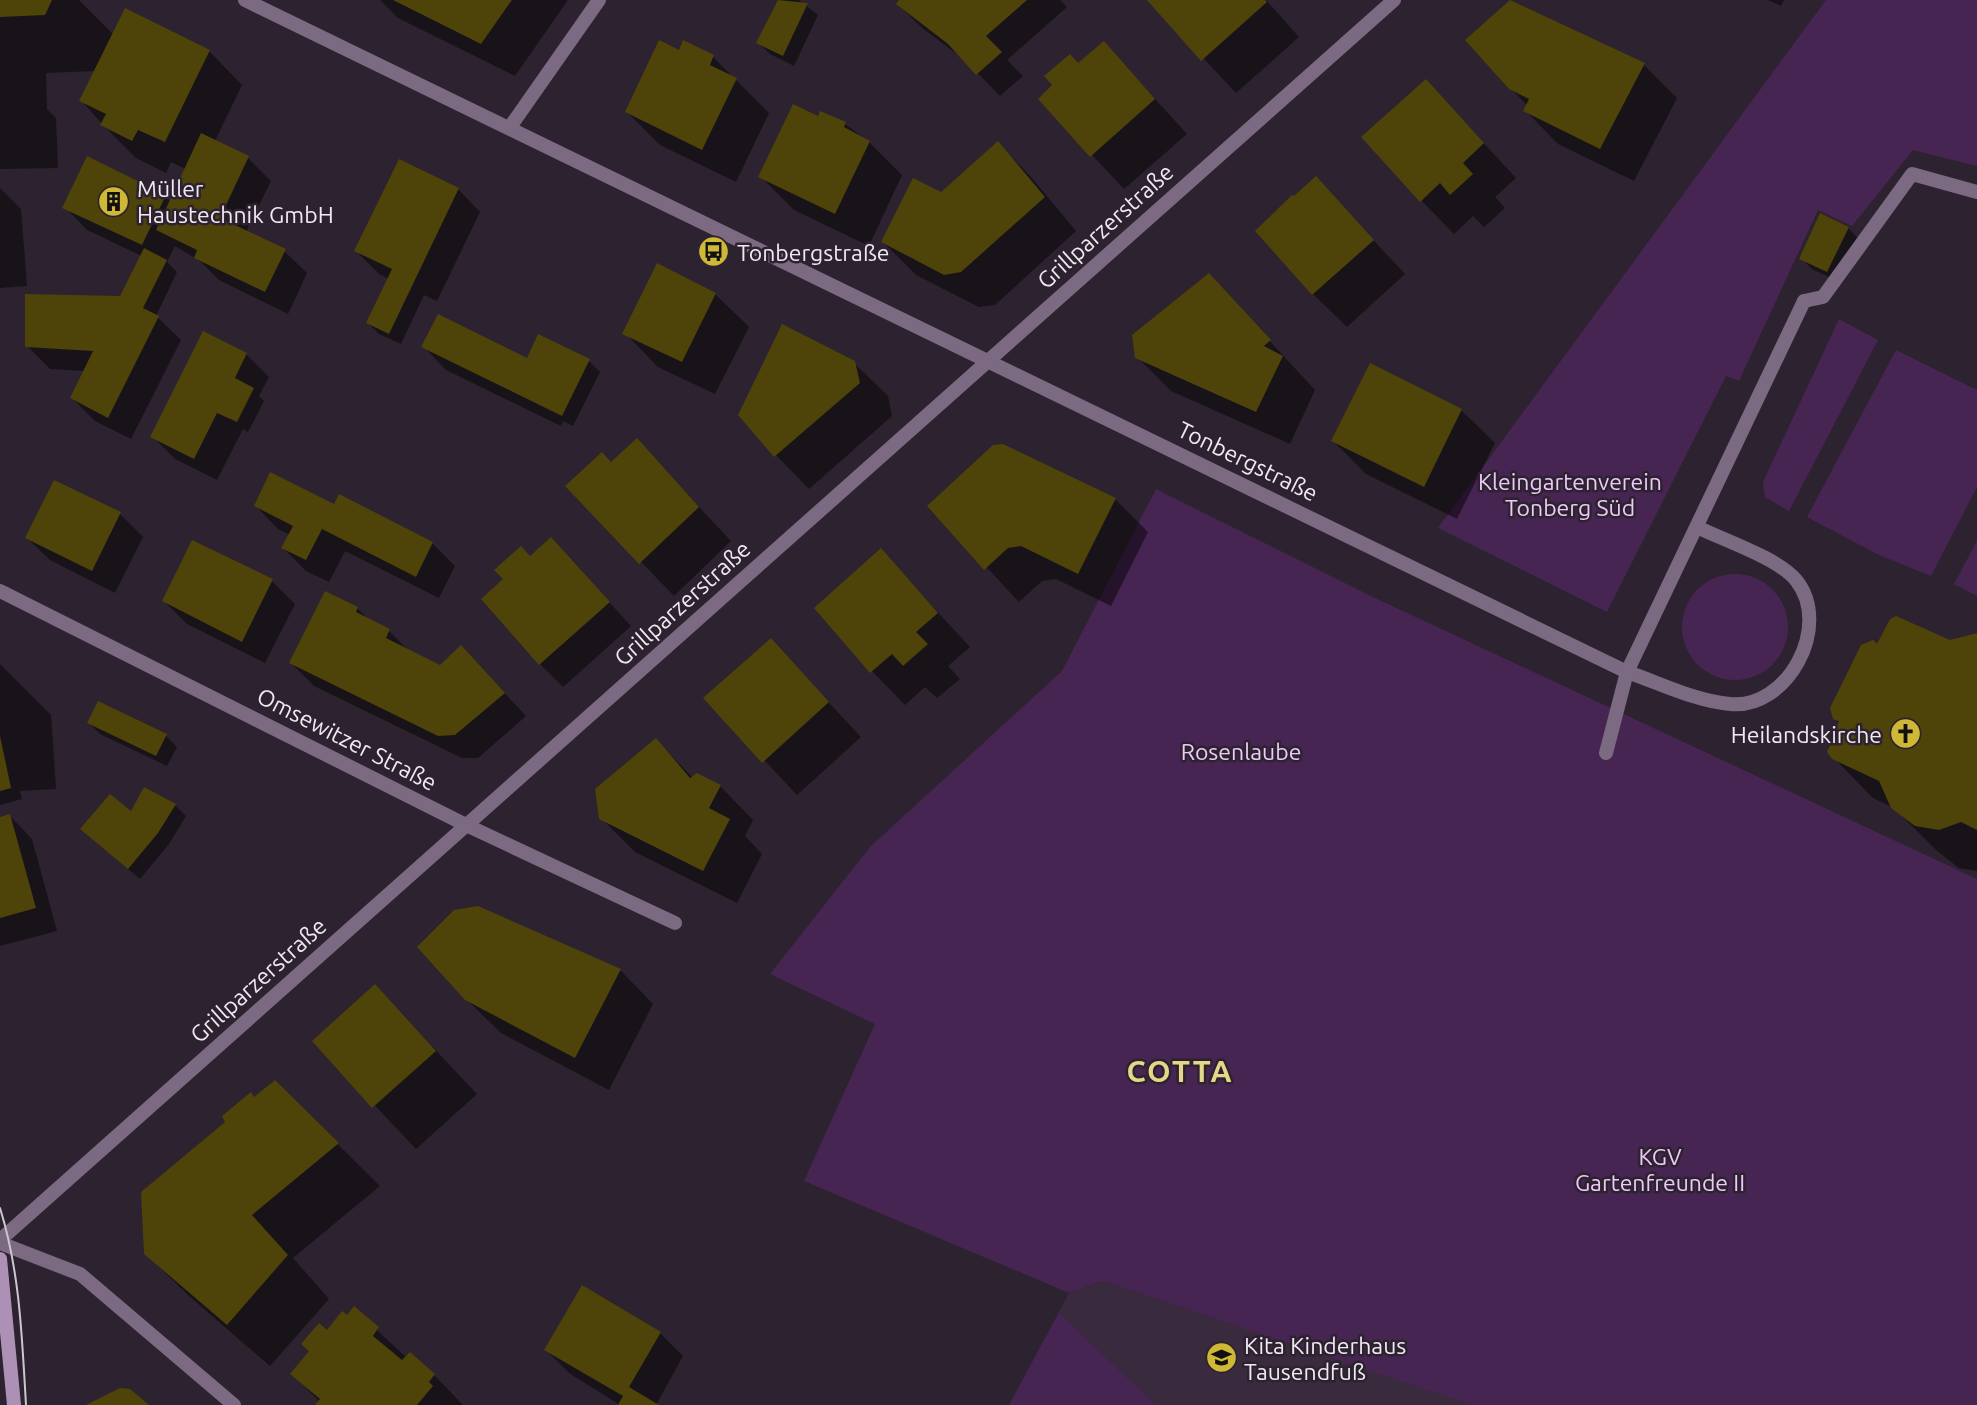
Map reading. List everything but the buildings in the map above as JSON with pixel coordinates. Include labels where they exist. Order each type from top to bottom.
[{"type":"main road","points":[[0,1259],[14,1405]]},
{"type":"street","name":"Tonbergstraße","points":[[245,0],[1627,672],[1731,705],[1757,702],[1785,682],[1800,658],[1810,626],[1808,601],[1796,579],[1772,563],[1697,527]]},
{"type":"street","points":[[510,127],[599,0]]},
{"type":"street","name":"Grillparzerstraße","points":[[0,1242],[1394,0]]},
{"type":"street","points":[[1605,753],[1627,672],[1804,301],[1824,297],[1912,174],[1977,192]]},
{"type":"street","name":"Omsewitzer Straße","points":[[0,591],[466,825],[675,923]]},
{"type":"street","points":[[0,1242],[80,1274],[234,1405]]},
{"type":"shaded area","name":"Kita Kinderhaus Tausendfuß","points":[[1103,1281],[1474,1405],[1156,1405],[1059,1312],[1069,1293]]},
{"type":"green space","name":"Kleingartenverein Tonberg Süd","points":[[1826,0],[1977,0],[1977,166],[1913,150],[1852,226],[1818,210],[1739,381],[1726,376],[1607,612],[1438,528]]},
{"type":"green space","points":[[1839,319],[1878,340],[1789,511],[1765,497],[1763,482]]},
{"type":"green space","points":[[1896,350],[1977,390],[1977,487],[1931,576],[1879,555],[1807,517]]},
{"type":"green space","points":[[1156,489],[1373,597],[1977,879],[1977,1405],[1472,1405],[1103,1281],[1069,1293],[804,1181],[875,1024],[770,974],[870,847],[1062,671]]},
{"type":"green space","points":[[1977,541],[1977,596],[1954,584]]},
{"type":"green space","points":[[1735,574],[1755,578],[1773,589],[1784,607],[1788,627],[1784,647],[1773,665],[1755,676],[1735,680],[1715,676],[1697,665],[1686,647],[1682,627],[1686,607],[1697,589],[1715,578]]},
{"type":"green space","points":[[1059,1312],[1156,1405],[1009,1405]]},
{"type":"tram line","points":[[0,1208],[16,1281],[26,1405]]},
{"type":"place","name":"Müller Haustechnik GmbH","points":[[114,201]]},
{"type":"place","name":"Tonbergstraße","points":[[714,252]]},
{"type":"place","name":"Heilandskirche","points":[[1905,734]]},
{"type":"place","name":"Kita Kinderhaus Tausendfuß","points":[[1221,1358]]},
{"type":"district","name":"COTTA","points":[[1180,1071]]},
{"type":"park label","name":"Rosenlaube","points":[[1241,751]]},
{"type":"park label","name":"KGV Gartenfreunde II","points":[[1660,1169]]}]
